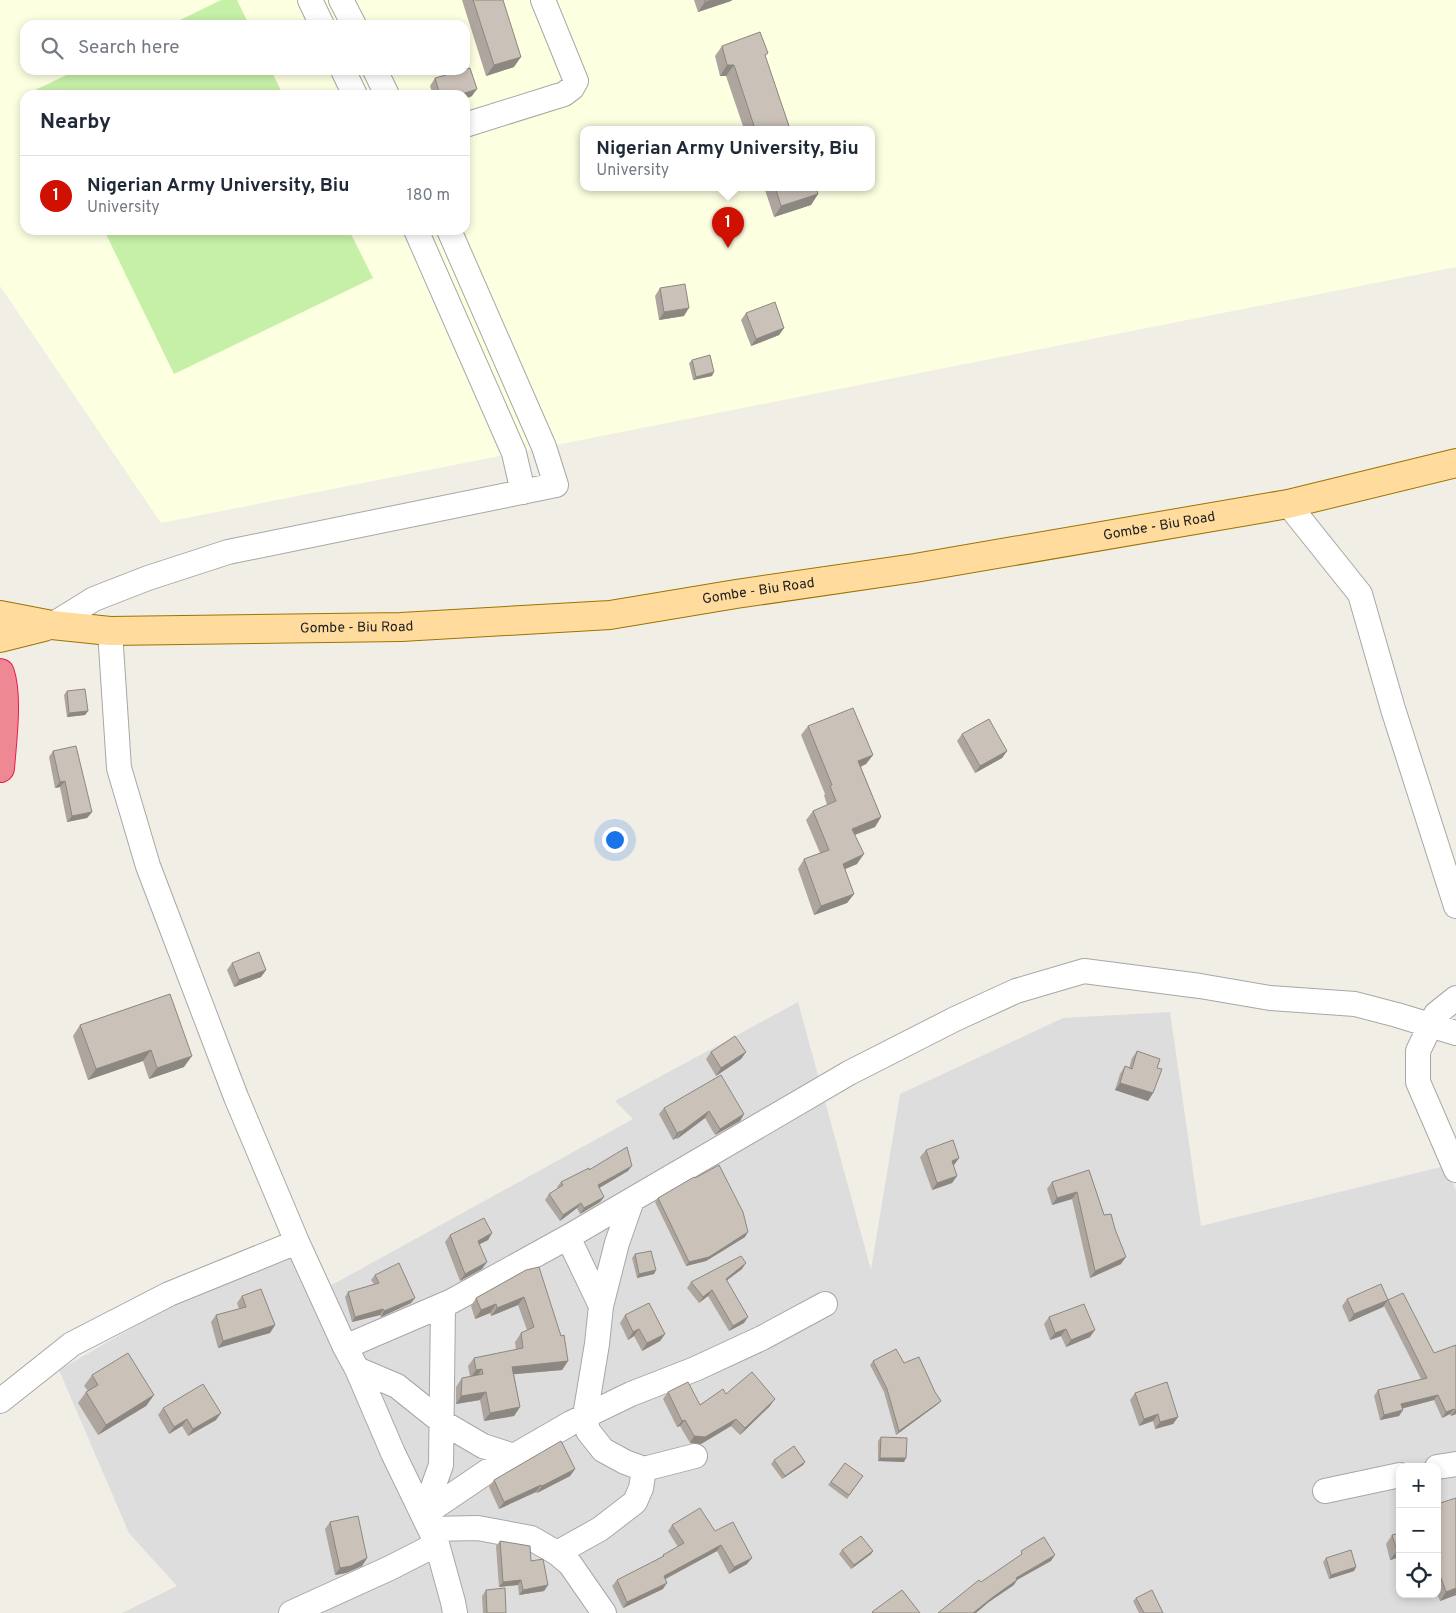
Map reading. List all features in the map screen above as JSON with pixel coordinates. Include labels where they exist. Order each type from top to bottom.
[{"type":"highway","points":[[0,672],[2,680],[3,730],[0,768]]},
{"type":"main road","name":"Gombe - Biu Road","points":[[0,615],[52,625],[110,631],[401,627],[610,615],[736,594],[915,568],[1288,504],[1456,463]]},
{"type":"main road","name":"Gombe - Biu Road","points":[[0,638],[52,625]]},
{"type":"street","points":[[310,0],[320,20]]},
{"type":"street","points":[[342,0],[352,20]]},
{"type":"street","points":[[470,123],[564,94],[572,88],[576,81],[543,0]]},
{"type":"street","points":[[345,75],[353,90]]},
{"type":"street","points":[[377,75],[385,90]]},
{"type":"street","points":[[418,235],[514,453],[523,492]]},
{"type":"street","points":[[52,625],[94,599],[148,578],[228,552],[556,485],[544,447],[451,235]]},
{"type":"street","points":[[1288,504],[1360,594],[1393,709],[1456,906]]},
{"type":"street","points":[[110,631],[119,768],[148,866],[236,1097],[345,1347],[358,1369],[393,1454],[430,1530],[453,1602],[454,1613]]},
{"type":"street","points":[[345,1347],[443,1306],[568,1237],[849,1073],[955,1019],[1016,991],[1084,971],[1200,986],[1270,998],[1355,1004],[1456,1033]]},
{"type":"street","points":[[1456,998],[1436,1014],[1418,1051],[1418,1082],[1456,1170]]},
{"type":"street","points":[[632,1200],[617,1243],[600,1306],[597,1344],[585,1416],[588,1431],[603,1450],[625,1462],[644,1469],[695,1456]]},
{"type":"street","points":[[568,1237],[600,1306]]},
{"type":"street","points":[[0,1401],[72,1344],[169,1294],[298,1242]]},
{"type":"street","points":[[291,1613],[390,1568],[488,1471],[585,1416],[630,1394],[695,1369],[762,1338],[825,1304]]},
{"type":"street","points":[[430,1530],[441,1464],[443,1306]]},
{"type":"street","points":[[358,1369],[397,1386],[442,1422],[483,1446],[514,1456]]},
{"type":"street","points":[[1441,1466],[1456,1464]]},
{"type":"street","points":[[557,1553],[600,1528],[635,1502],[641,1488],[644,1469]]},
{"type":"street","points":[[1325,1491],[1396,1476]]},
{"type":"street","points":[[430,1530],[478,1528],[531,1538],[557,1553],[570,1564],[604,1613]]},
{"type":"shaded area","points":[[0,0],[1456,0],[1456,267],[161,523],[0,286]]},
{"type":"shaded area","points":[[798,1002],[871,1270],[900,1094],[1063,1018],[1170,1012],[1201,1226],[1445,1166],[1456,1190],[1456,1613],[122,1613],[177,1586],[129,1533],[59,1370],[184,1298],[296,1255],[310,1297],[633,1119],[615,1101]]},
{"type":"green space","points":[[221,0],[237,0],[247,20],[180,20]]},
{"type":"green space","points":[[66,75],[273,75],[281,90],[35,90]]},
{"type":"green space","points":[[106,235],[352,235],[373,278],[174,374]]},
{"type":"building","points":[[473,0],[503,0],[521,57],[494,65]]},
{"type":"building","points":[[760,32],[768,53],[765,55],[789,126],[754,126],[734,65],[727,65],[722,46]]},
{"type":"building","points":[[470,68],[477,89],[470,91],[439,90],[435,78],[446,75],[470,75]]},
{"type":"building","points":[[776,191],[817,191],[818,194],[781,206]]},
{"type":"building","points":[[685,284],[689,308],[664,312],[660,288]]},
{"type":"building","points":[[775,302],[784,328],[756,339],[746,313]]},
{"type":"building","points":[[710,355],[714,372],[696,377],[692,360]]},
{"type":"building","points":[[85,689],[88,711],[69,713],[67,691]]},
{"type":"building","points":[[853,708],[873,755],[858,761],[881,817],[852,829],[864,854],[843,864],[854,894],[821,906],[804,859],[829,850],[813,811],[836,801],[830,786],[832,785],[808,726]]},
{"type":"building","points":[[989,719],[1007,751],[980,766],[962,734]]},
{"type":"building","points":[[76,746],[92,812],[72,816],[65,781],[60,782],[53,751]]},
{"type":"building","points":[[259,952],[266,970],[239,980],[232,963]]},
{"type":"building","points":[[170,994],[192,1056],[157,1068],[151,1050],[96,1069],[80,1025]]},
{"type":"building","points":[[735,1036],[746,1052],[721,1068],[711,1052]]},
{"type":"building","points":[[1137,1051],[1160,1059],[1157,1068],[1162,1069],[1153,1093],[1120,1083],[1125,1066],[1132,1069]]},
{"type":"building","points":[[721,1075],[744,1114],[720,1129],[709,1111],[677,1133],[664,1108]]},
{"type":"building","points":[[953,1140],[959,1158],[952,1161],[957,1176],[937,1183],[926,1150]]},
{"type":"building","points":[[627,1147],[632,1166],[598,1185],[604,1197],[584,1208],[581,1203],[563,1215],[549,1194],[563,1185],[561,1182],[589,1168],[589,1170]]},
{"type":"building","points":[[719,1165],[743,1212],[748,1232],[709,1257],[689,1262],[658,1198]]},
{"type":"building","points":[[1089,1170],[1104,1215],[1111,1214],[1126,1257],[1095,1271],[1077,1192],[1057,1198],[1052,1182]]},
{"type":"building","points":[[484,1218],[492,1233],[478,1241],[487,1262],[465,1274],[450,1235]]},
{"type":"building","points":[[651,1251],[656,1270],[639,1274],[635,1254]]},
{"type":"building","points":[[741,1256],[746,1263],[726,1279],[748,1317],[733,1326],[712,1290],[703,1297],[691,1282]]},
{"type":"building","points":[[399,1263],[415,1298],[384,1311],[383,1309],[355,1317],[348,1292],[379,1283],[375,1275]]},
{"type":"building","points":[[539,1267],[561,1336],[564,1335],[568,1361],[512,1367],[520,1407],[490,1413],[486,1392],[461,1396],[462,1378],[483,1374],[482,1369],[476,1370],[474,1358],[523,1348],[521,1333],[534,1327],[524,1297],[497,1308],[496,1304],[481,1310],[476,1298],[526,1270]]},
{"type":"building","points":[[1381,1284],[1388,1300],[1354,1314],[1347,1299]]},
{"type":"building","points":[[261,1289],[275,1325],[223,1341],[216,1315],[246,1307],[242,1296]]},
{"type":"building","points":[[1403,1293],[1434,1353],[1456,1345],[1456,1410],[1446,1412],[1438,1395],[1401,1404],[1403,1410],[1384,1415],[1378,1390],[1427,1378],[1388,1300]]},
{"type":"building","points":[[649,1303],[665,1334],[647,1343],[639,1329],[633,1332],[625,1315]]},
{"type":"building","points":[[1084,1304],[1095,1330],[1071,1340],[1066,1329],[1055,1333],[1049,1317]]},
{"type":"building","points":[[896,1349],[904,1363],[919,1357],[941,1401],[899,1431],[887,1389],[873,1361]]},
{"type":"building","points":[[128,1353],[154,1395],[106,1425],[86,1392],[98,1385],[92,1375]]},
{"type":"building","points":[[752,1372],[775,1399],[745,1428],[736,1419],[705,1437],[694,1436],[685,1420],[682,1421],[668,1392],[688,1382],[700,1405],[723,1389],[726,1394]]},
{"type":"building","points":[[1167,1382],[1178,1417],[1160,1422],[1158,1414],[1144,1419],[1135,1393]]},
{"type":"building","points":[[203,1384],[221,1413],[193,1429],[187,1419],[174,1427],[163,1408]]},
{"type":"building","points":[[881,1437],[907,1438],[906,1458],[880,1458]]},
{"type":"building","points":[[561,1441],[575,1469],[542,1486],[504,1502],[494,1480]]},
{"type":"building","points":[[794,1446],[805,1462],[785,1476],[774,1460]]},
{"type":"building","points":[[845,1463],[863,1476],[849,1495],[831,1482]]},
{"type":"building","points":[[1456,1498],[1456,1588],[1446,1592],[1441,1578],[1441,1503]]},
{"type":"building","points":[[700,1508],[715,1531],[733,1522],[752,1558],[734,1567],[721,1545],[664,1576],[667,1583],[627,1602],[617,1580],[664,1556],[684,1543],[672,1525]]},
{"type":"building","points":[[358,1516],[367,1558],[351,1566],[340,1568],[330,1522]]},
{"type":"building","points":[[1396,1534],[1396,1548],[1392,1535]]},
{"type":"building","points":[[861,1536],[873,1551],[854,1565],[842,1550]]},
{"type":"building","points":[[1044,1537],[1055,1555],[1016,1578],[1017,1580],[973,1613],[938,1613],[979,1580],[981,1582],[1022,1554],[1021,1551]]},
{"type":"building","points":[[500,1541],[530,1546],[531,1561],[543,1559],[548,1585],[523,1590],[521,1580],[503,1582]]},
{"type":"building","points":[[1351,1550],[1356,1567],[1331,1575],[1326,1558]]},
{"type":"building","points":[[505,1588],[506,1613],[487,1613],[486,1590]]},
{"type":"building","points":[[902,1590],[920,1613],[872,1612]]},
{"type":"building","points":[[1152,1590],[1163,1613],[1144,1613],[1136,1598]]},
{"type":"place","name":"Nigerian Army University, Biu","points":[[728,248]]}]
